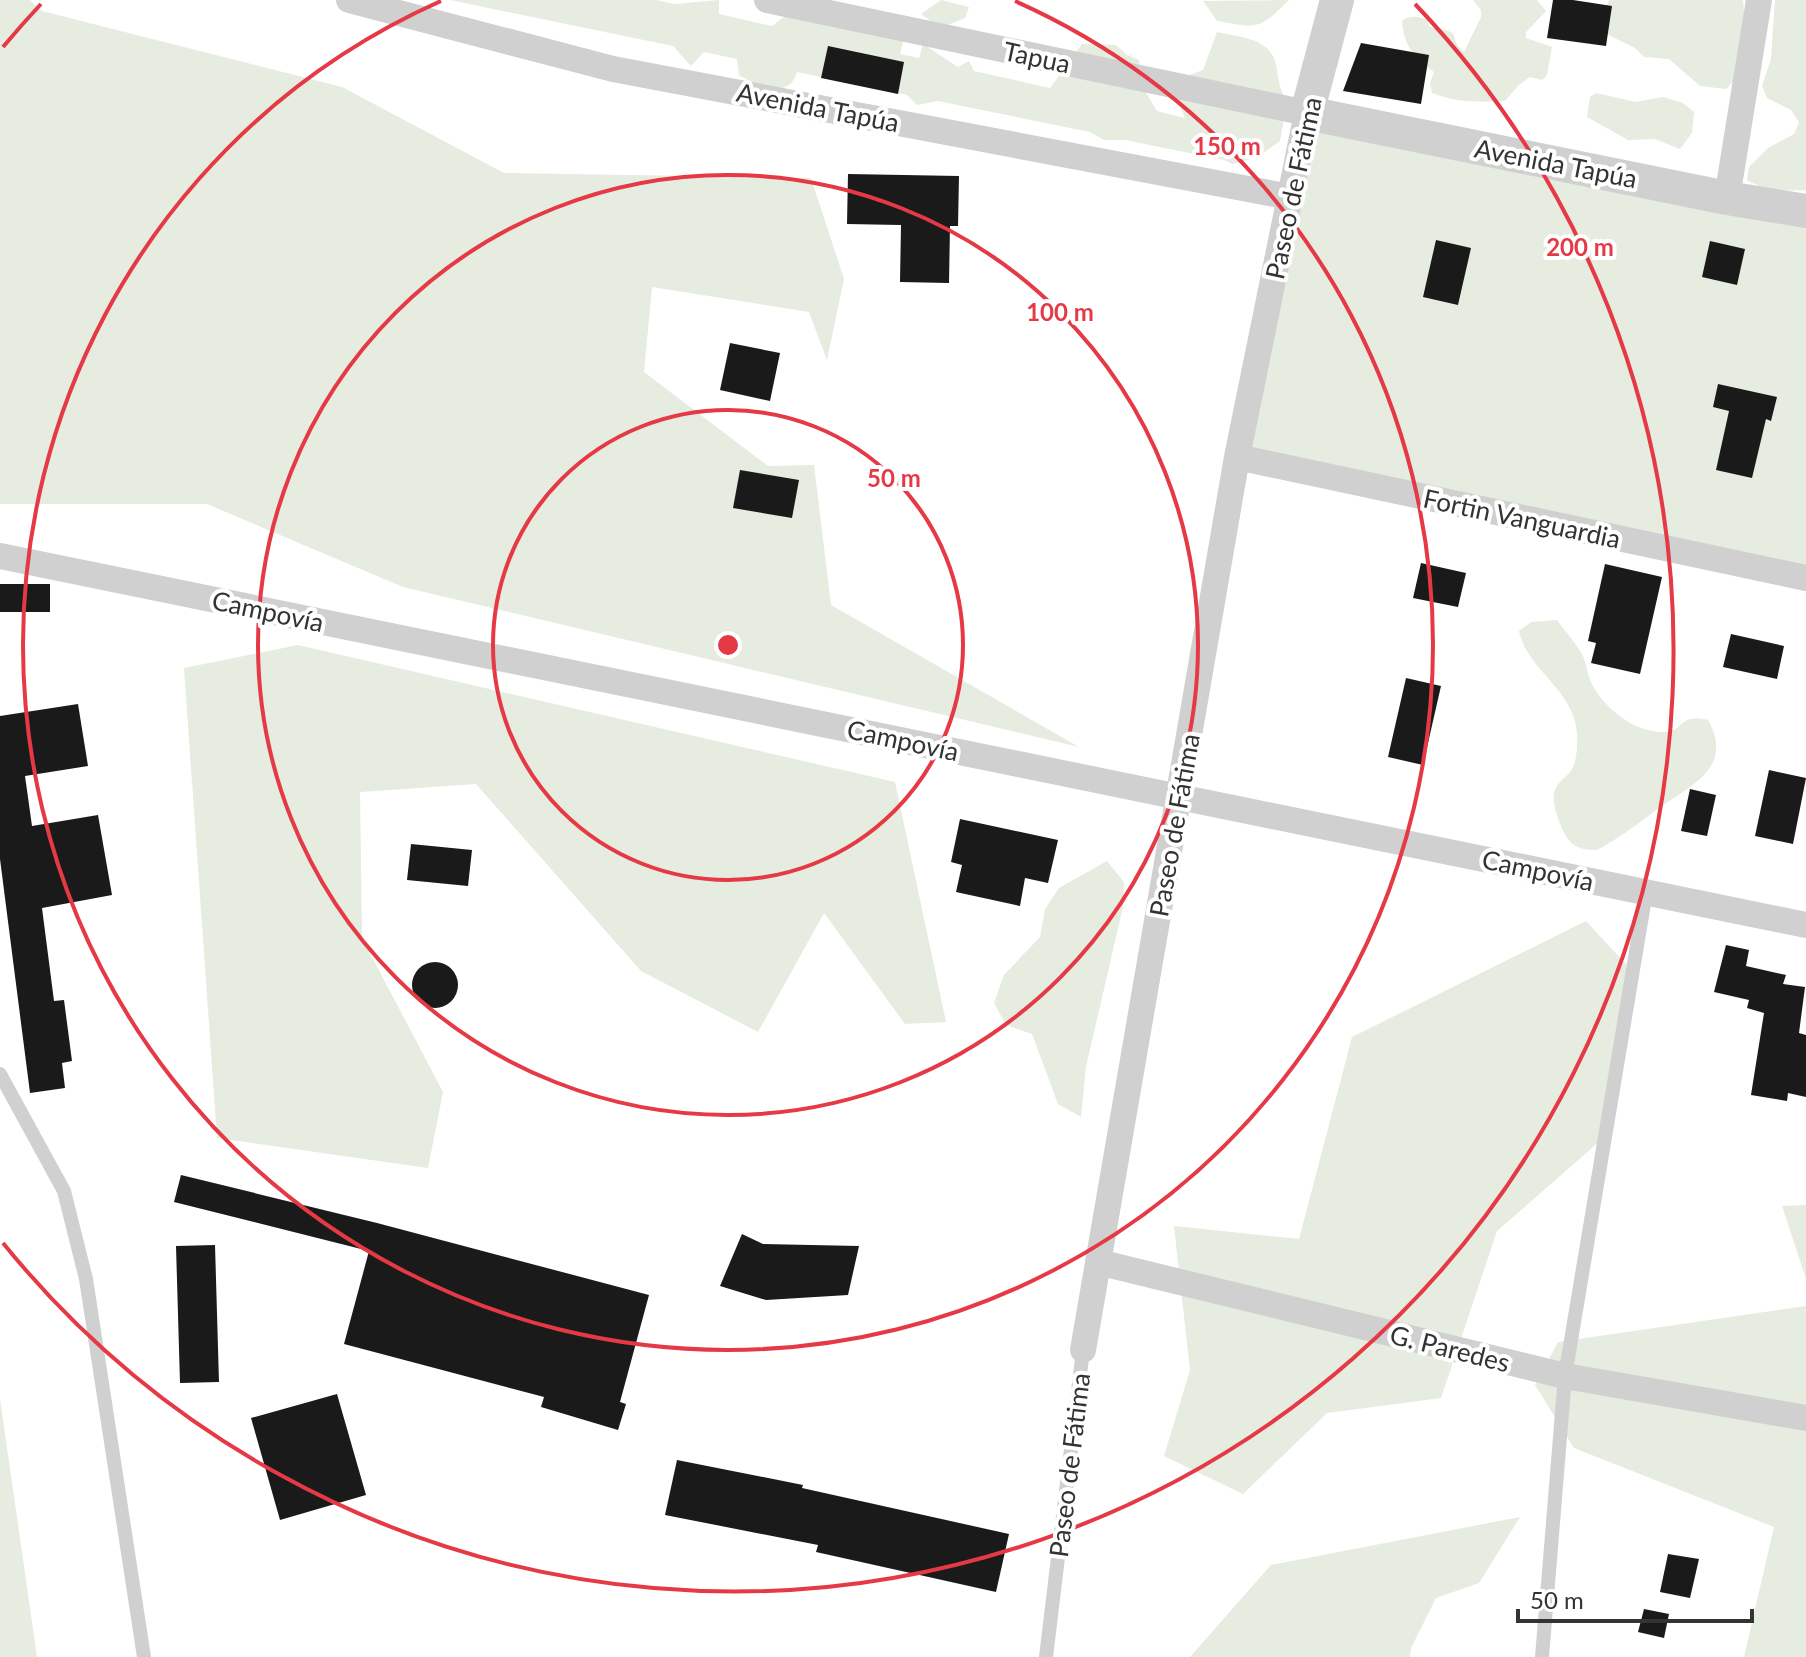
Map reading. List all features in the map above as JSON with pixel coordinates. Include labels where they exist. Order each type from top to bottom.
[{"type":"street","name":"Avenida Tapúa","points":[[349,0],[613,69],[1290,197]]},
{"type":"street","name":"Tapua","points":[[767,0],[1307,113]]},
{"type":"street","name":"Paseo de Fátima","points":[[1083,1350],[1237,457],[1307,113],[1337,0]]},
{"type":"street","points":[[1727,198],[1759,0]]},
{"type":"street","name":"Avenida Tapúa","points":[[1307,113],[1727,198],[1806,211]]},
{"type":"street","name":"Fortin Vanguardia","points":[[1237,457],[1806,578]]},
{"type":"street","name":"Campovía","points":[[0,556],[1806,925]]},
{"type":"street","name":"G. Paredes","points":[[1098,1262],[1565,1376],[1806,1418]]},
{"type":"lane","points":[[1542,1657],[1565,1376],[1646,892]]},
{"type":"lane","points":[[0,1074],[64,1191],[86,1279],[144,1657]]},
{"type":"lane","name":"Paseo de Fátima","points":[[1046,1657],[1083,1350]]},
{"type":"shaded area","points":[[0,0],[30,0],[42,11],[342,87],[504,173],[811,178],[844,279],[827,360],[809,312],[652,287],[644,372],[768,466],[814,465],[831,605],[1079,747],[403,587],[207,504],[0,504]]},
{"type":"shaded area","points":[[450,0],[656,0],[675,4],[719,0],[719,14],[772,26],[793,10],[901,34],[900,54],[919,58],[923,44],[958,67],[969,61],[974,71],[1050,88],[1082,44],[1116,45],[1139,60],[1142,86],[1157,111],[1185,118],[1175,93],[1177,80],[1203,70],[1217,32],[1253,40],[1268,49],[1287,102],[1280,141],[1258,157],[1233,164],[1125,140],[1104,140],[1090,132],[938,101],[917,105],[907,95],[797,72],[790,84],[771,88],[739,75],[737,59],[704,52],[691,66],[673,46]]},
{"type":"shaded area","points":[[941,0],[969,7],[965,18],[940,28],[921,14]]},
{"type":"shaded area","points":[[1289,0],[1263,22],[1250,26],[1217,21],[1203,1]]},
{"type":"shaded area","points":[[1473,0],[1537,0],[1546,11],[1526,32],[1526,38],[1552,47],[1547,75],[1542,80],[1530,77],[1505,101],[1477,102],[1432,93],[1430,83],[1434,72],[1416,57],[1405,37],[1402,21],[1411,17],[1421,18],[1428,20],[1429,27],[1452,33],[1464,52],[1481,17],[1481,10]]},
{"type":"shaded area","points":[[1609,0],[1743,0],[1745,48],[1740,70],[1726,89],[1700,86],[1669,59],[1644,57],[1635,48],[1600,31]]},
{"type":"shaded area","points":[[1775,0],[1806,0],[1806,190],[1768,188],[1747,180],[1749,167],[1768,148],[1794,134],[1799,122],[1791,110],[1767,98],[1762,86],[1771,59]]},
{"type":"shaded area","points":[[1596,93],[1636,102],[1663,97],[1683,103],[1694,112],[1692,133],[1680,149],[1655,139],[1628,140],[1587,117],[1590,97]]},
{"type":"shaded area","points":[[1307,113],[1806,207],[1806,578],[1237,457]]},
{"type":"shaded area","points":[[1557,620],[1583,656],[1595,690],[1620,716],[1641,728],[1663,732],[1691,719],[1708,720],[1715,737],[1716,752],[1704,775],[1627,832],[1597,850],[1574,845],[1559,821],[1554,794],[1557,785],[1574,765],[1576,726],[1565,700],[1530,656],[1519,631],[1531,622]]},
{"type":"shaded area","points":[[298,645],[895,782],[946,1022],[905,1024],[824,913],[758,1032],[641,971],[476,784],[360,792],[362,938],[443,1092],[428,1168],[217,1138],[184,668]]},
{"type":"shaded area","points":[[1107,861],[1124,882],[1123,907],[1086,1067],[1081,1117],[1058,1104],[1032,1034],[1006,1025],[994,1003],[1004,975],[1040,937],[1045,909],[1059,888]]},
{"type":"shaded area","points":[[1586,921],[1635,974],[1609,1133],[1497,1231],[1441,1398],[1327,1413],[1243,1494],[1164,1456],[1190,1370],[1174,1226],[1299,1239],[1352,1037]]},
{"type":"shaded area","points":[[1806,1205],[1806,1279],[1782,1206]]},
{"type":"shaded area","points":[[1806,1306],[1806,1657],[1744,1657],[1774,1527],[1574,1448],[1535,1385],[1558,1342]]},
{"type":"shaded area","points":[[0,1399],[37,1657],[0,1657]]},
{"type":"shaded area","points":[[1520,1517],[1479,1583],[1436,1598],[1411,1648],[1410,1657],[1190,1657],[1271,1565]]},
{"type":"building","points":[[1553,0],[1612,6],[1606,46],[1547,38]]},
{"type":"building","points":[[1361,43],[1429,55],[1421,104],[1343,91]]},
{"type":"building","points":[[828,46],[904,62],[898,94],[821,78]]},
{"type":"building","points":[[848,174],[959,176],[958,226],[950,226],[949,283],[900,282],[901,225],[847,224]]},
{"type":"building","points":[[1436,240],[1471,248],[1458,305],[1423,297]]},
{"type":"building","points":[[1710,241],[1745,249],[1737,285],[1702,277]]},
{"type":"building","points":[[730,343],[780,353],[770,401],[720,390]]},
{"type":"building","points":[[1718,384],[1777,397],[1771,421],[1766,419],[1752,478],[1716,470],[1729,411],[1713,407]]},
{"type":"building","points":[[740,470],[799,480],[792,518],[733,508]]},
{"type":"building","points":[[1421,563],[1466,573],[1458,607],[1413,598]]},
{"type":"building","points":[[1605,564],[1662,577],[1640,674],[1591,663],[1596,643],[1588,641]]},
{"type":"building","points":[[0,584],[50,584],[50,612],[0,612]]},
{"type":"building","points":[[1731,634],[1784,646],[1777,679],[1723,667]]},
{"type":"building","points":[[1406,678],[1441,686],[1423,765],[1388,757]]},
{"type":"building","points":[[78,704],[88,766],[25,776],[32,826],[98,815],[112,895],[42,908],[54,1001],[64,1000],[72,1061],[62,1063],[65,1088],[30,1093],[0,859],[0,716]]},
{"type":"building","points":[[1769,770],[1806,778],[1793,844],[1755,836]]},
{"type":"building","points":[[1690,789],[1716,795],[1707,836],[1681,831]]},
{"type":"building","points":[[960,819],[1058,840],[1048,883],[1025,878],[1020,906],[956,892],[962,865],[951,862]]},
{"type":"building","points":[[411,844],[472,850],[468,886],[407,880]]},
{"type":"building","points":[[1726,945],[1749,950],[1746,966],[1786,975],[1783,984],[1805,987],[1799,1033],[1806,1035],[1806,1097],[1788,1093],[1787,1101],[1751,1095],[1764,1013],[1747,1008],[1749,1000],[1714,992]]},
{"type":"building","points":[[435,962],[451,969],[458,985],[451,1001],[435,1008],[419,1001],[412,985],[419,969]]},
{"type":"building","points":[[181,1175],[649,1295],[620,1402],[626,1404],[618,1430],[541,1407],[544,1397],[344,1344],[369,1251],[174,1202]]},
{"type":"building","points":[[742,1234],[763,1244],[859,1246],[848,1295],[766,1300],[720,1286]]},
{"type":"building","points":[[215,1245],[219,1382],[180,1383],[176,1246]]},
{"type":"building","points":[[337,1394],[366,1495],[280,1520],[251,1418]]},
{"type":"building","points":[[677,1460],[803,1485],[802,1488],[1009,1534],[996,1592],[816,1552],[818,1545],[665,1515]]},
{"type":"building","points":[[1668,1554],[1699,1559],[1690,1598],[1660,1592]]},
{"type":"building","points":[[1644,1609],[1669,1614],[1664,1638],[1638,1632]]}]
